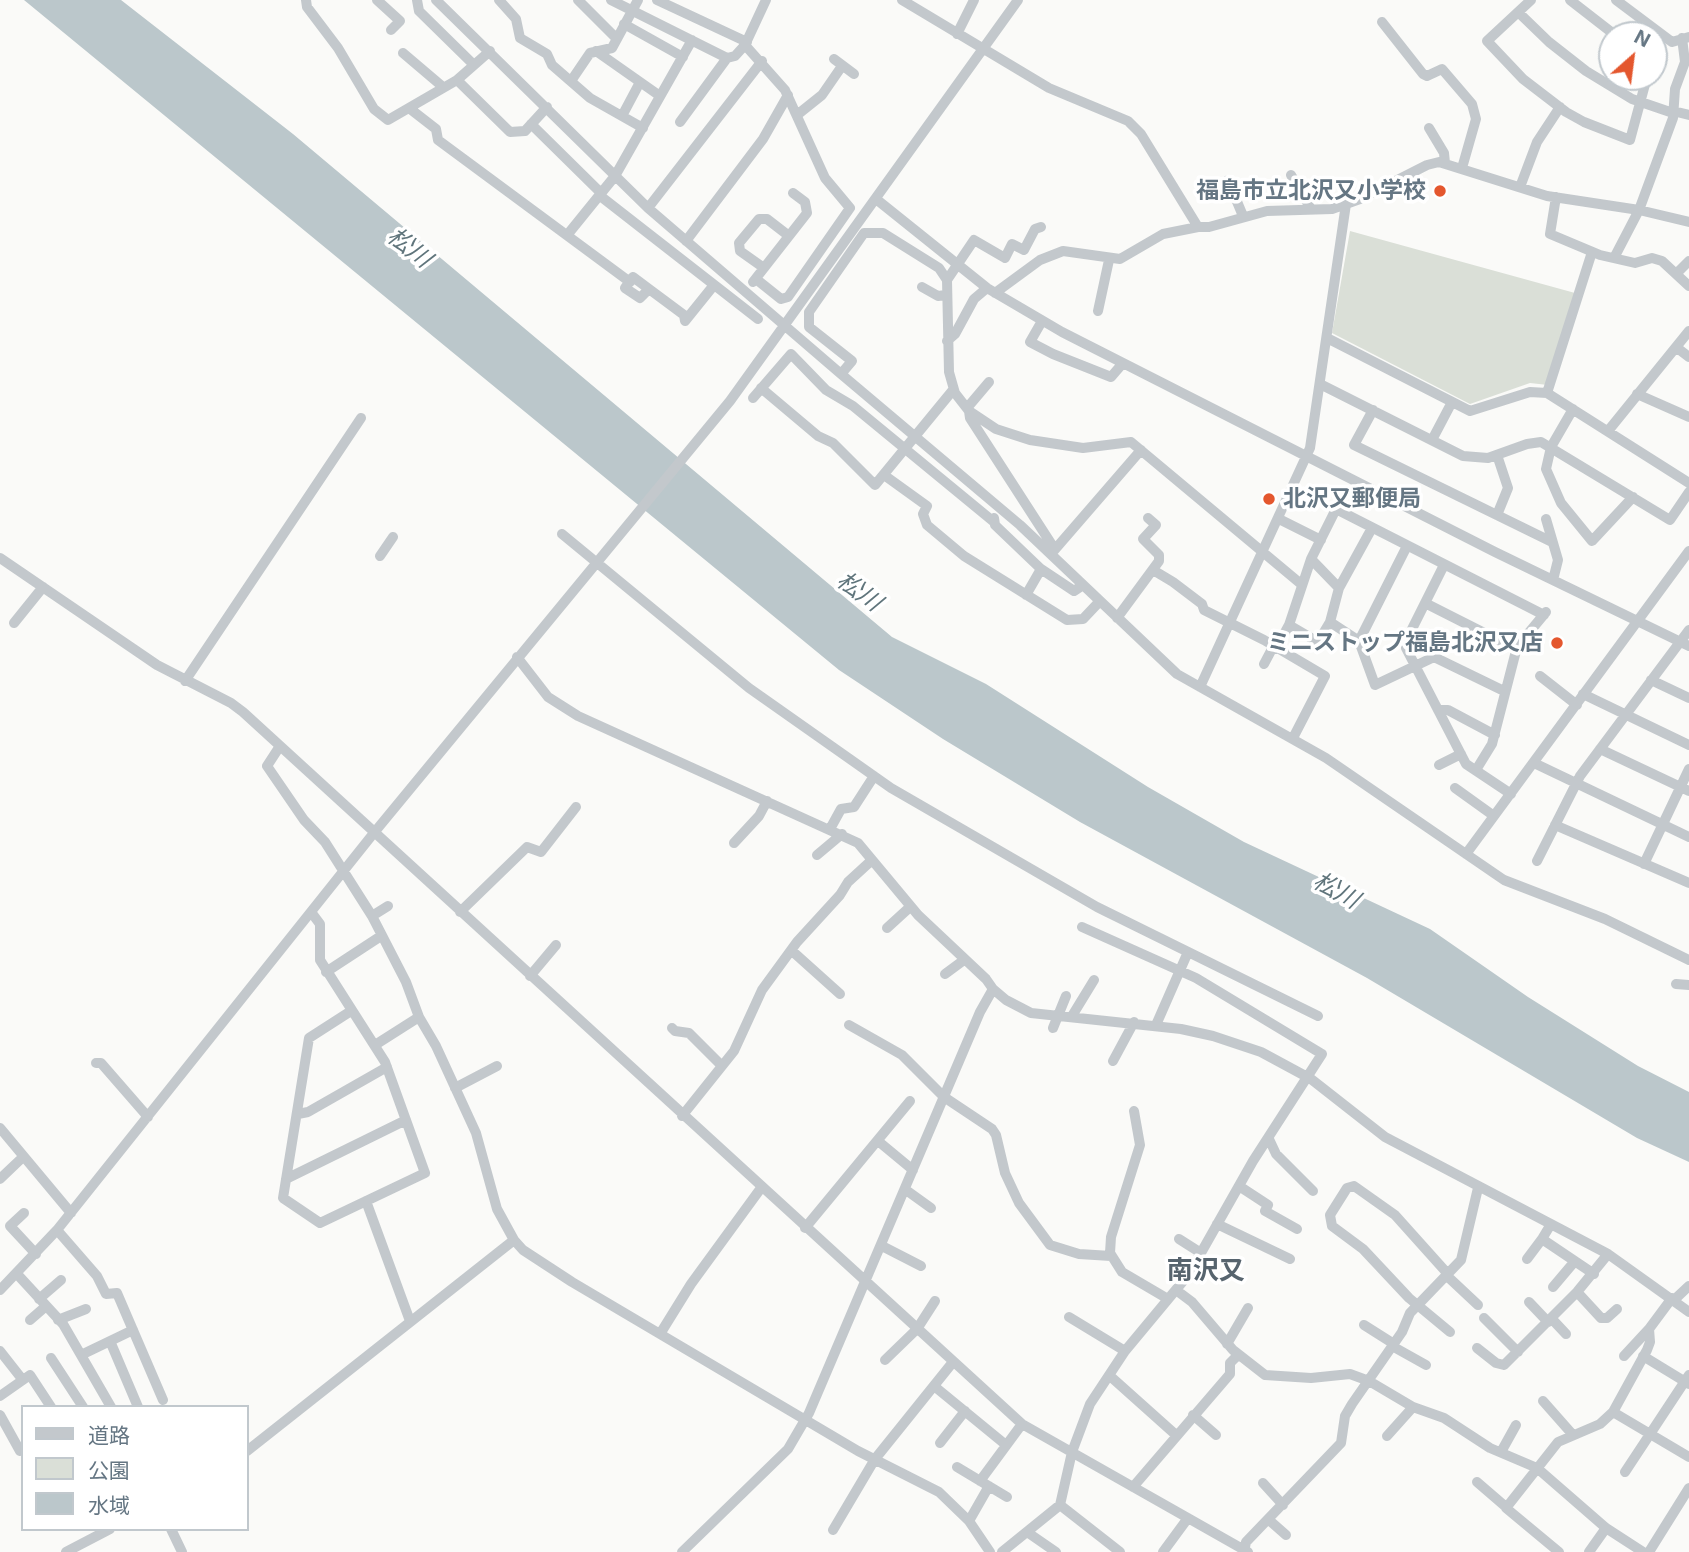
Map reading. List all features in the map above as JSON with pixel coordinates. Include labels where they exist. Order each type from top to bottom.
[{"type":"street","points":[[306,0],[307,7],[338,48],[374,109],[388,120],[457,80],[490,51]]},
{"type":"street","points":[[377,0],[400,21],[391,30]]},
{"type":"street","points":[[417,0],[419,11],[474,65]]},
{"type":"street","points":[[499,0],[516,19],[520,38],[547,54],[552,65],[590,98],[643,128]]},
{"type":"street","points":[[578,0],[617,39]]},
{"type":"street","points":[[611,0],[727,58]]},
{"type":"street","points":[[571,81],[590,53],[612,48],[638,0]]},
{"type":"street","points":[[657,0],[746,43],[788,95],[825,178],[850,208],[788,297],[781,299],[756,278]]},
{"type":"street","points":[[680,122],[727,58],[735,56],[746,43],[766,0]]},
{"type":"street","points":[[902,0],[1049,88],[1128,121],[1141,134],[1198,227]]},
{"type":"street","points":[[957,34],[974,0]]},
{"type":"street","points":[[0,1290],[71,1213],[373,834],[725,406],[785,327],[1018,0]]},
{"type":"street","points":[[1531,0],[1487,41],[1523,79],[1584,122],[1630,140],[1644,91]]},
{"type":"street","points":[[1570,0],[1598,22]]},
{"type":"street","points":[[1615,258],[1639,210],[1673,112],[1675,89],[1685,62],[1685,37],[1672,42],[1616,0]]},
{"type":"street","points":[[442,2],[648,208],[996,505],[1051,554],[1165,665],[1358,778],[1466,854],[1520,887],[1605,919],[1689,960]]},
{"type":"street","points":[[1518,12],[1549,42],[1586,71],[1642,103],[1689,115]]},
{"type":"street","points":[[1382,22],[1423,74],[1427,76],[1442,69],[1472,104],[1476,120],[1462,168]]},
{"type":"street","points":[[624,24],[683,57]]},
{"type":"street","points":[[568,234],[615,176],[692,40]]},
{"type":"street","points":[[596,51],[625,70],[639,84],[660,96]]},
{"type":"street","points":[[403,53],[443,87]]},
{"type":"street","points":[[648,208],[762,61]]},
{"type":"street","points":[[797,115],[822,95],[838,63],[855,74]]},
{"type":"street","points":[[457,80],[510,132],[524,131],[547,107]]},
{"type":"street","points":[[622,116],[639,84]]},
{"type":"street","points":[[686,241],[763,139],[788,95]]},
{"type":"street","points":[[1520,187],[1536,142],[1560,107]]},
{"type":"street","points":[[409,108],[436,129],[438,140],[630,282],[633,277],[684,315],[685,321],[714,285]]},
{"type":"street","points":[[531,124],[600,194],[758,319]]},
{"type":"street","points":[[1429,128],[1444,153],[1445,163]]},
{"type":"street","points":[[947,341],[955,334],[974,299],[1040,260],[1063,251],[1109,260],[1127,257],[1156,237],[1181,229],[1209,227],[1243,216],[1332,209],[1427,165],[1445,163],[1556,197],[1639,210],[1689,222]]},
{"type":"street","points":[[1291,175],[1311,209]]},
{"type":"street","points":[[1228,180],[1243,216]]},
{"type":"street","points":[[744,292],[807,213],[805,202],[793,193]]},
{"type":"street","points":[[1556,197],[1550,234],[1592,252],[1634,263],[1652,258],[1677,273],[1689,286]]},
{"type":"street","points":[[876,199],[991,290],[1042,321],[1307,457],[1684,644]]},
{"type":"street","points":[[1200,687],[1307,457],[1346,204]]},
{"type":"street","points":[[764,268],[740,251],[739,243],[759,219],[767,219],[789,236]]},
{"type":"street","points":[[1170,220],[1181,229]]},
{"type":"street","points":[[1041,226],[1035,229],[1024,250],[1012,244],[1005,258],[974,240],[947,280],[947,341],[953,390],[968,409],[1003,433],[1083,448],[1128,441],[1301,584]]},
{"type":"street","points":[[841,374],[852,361],[809,327],[808,312],[864,233],[883,233],[939,268],[947,280]]},
{"type":"street","points":[[1548,393],[1592,252]]},
{"type":"street","points":[[1098,310],[1109,260]]},
{"type":"street","points":[[1677,273],[1689,261]]},
{"type":"street","points":[[922,287],[938,296],[946,295]]},
{"type":"street","points":[[1042,321],[1030,342],[1053,354],[1111,377],[1123,363]]},
{"type":"street","points":[[1608,431],[1689,331]]},
{"type":"street","points":[[1327,338],[1470,411],[1530,391],[1548,393],[1689,483]]},
{"type":"street","points":[[1675,347],[1689,357]]},
{"type":"street","points":[[753,398],[791,354],[826,390],[853,406],[947,485],[956,488],[1041,569],[1074,591],[1083,585]]},
{"type":"street","points":[[968,409],[989,382]]},
{"type":"street","points":[[1320,384],[1475,459],[1497,455],[1534,442],[1550,447],[1670,520],[1689,492]]},
{"type":"street","points":[[761,388],[818,436],[833,443],[875,485],[953,390]]},
{"type":"street","points":[[1637,394],[1689,417]]},
{"type":"street","points":[[1432,440],[1452,402]]},
{"type":"street","points":[[968,409],[970,418],[1052,545],[1051,554]]},
{"type":"street","points":[[1573,409],[1550,447],[1546,469],[1561,503],[1592,541],[1633,497]]},
{"type":"street","points":[[1373,410],[1353,445],[1552,542]]},
{"type":"street","points":[[185,681],[361,418]]},
{"type":"street","points":[[1051,554],[1141,450]]},
{"type":"street","points":[[1497,455],[1508,488],[1497,515]]},
{"type":"street","points":[[884,475],[927,506],[923,514],[927,525],[964,556],[1067,620],[1083,619],[1100,601]]},
{"type":"street","points":[[994,522],[996,505]]},
{"type":"street","points":[[1264,664],[1289,625],[1311,559],[1336,509],[1545,614],[1516,649],[1495,735],[1476,771]]},
{"type":"street","points":[[1117,618],[1153,569],[1159,555],[1143,539],[1156,525],[1148,518]]},
{"type":"street","points":[[1279,519],[1321,540]]},
{"type":"street","points":[[1546,519],[1559,565],[1553,580]]},
{"type":"street","points":[[1289,625],[1318,642],[1322,640],[1339,588],[1372,528]]},
{"type":"street","points":[[562,534],[598,560],[749,688],[874,776],[1007,858],[1318,1016]]},
{"type":"street","points":[[380,556],[393,537]]},
{"type":"street","points":[[1359,641],[1407,546]]},
{"type":"street","points":[[1466,854],[1580,700],[1635,620],[1689,551]]},
{"type":"street","points":[[0,558],[185,681],[231,703],[1022,1424],[1246,1552]]},
{"type":"street","points":[[1311,559],[1339,588]]},
{"type":"street","points":[[1444,565],[1406,644],[1466,764],[1511,794]]},
{"type":"street","points":[[1026,595],[1041,569]]},
{"type":"street","points":[[1153,569],[1173,582],[1204,610],[1229,621],[1325,676],[1293,738]]},
{"type":"street","points":[[14,623],[43,587]]},
{"type":"street","points":[[1425,603],[1516,649]]},
{"type":"street","points":[[1330,622],[1359,641],[1375,685],[1434,657],[1504,691]]},
{"type":"street","points":[[1537,861],[1576,783],[1651,680],[1684,644],[1689,630]]},
{"type":"street","points":[[517,657],[548,697],[578,716],[858,843],[910,907],[1006,1000],[1031,1013],[1134,1022],[1213,1036],[1244,1045],[1305,1079],[1311,1079],[1385,1138],[1608,1254],[1689,1312]]},
{"type":"street","points":[[1540,676],[1580,700],[1625,715],[1689,745]]},
{"type":"street","points":[[1651,680],[1689,698]]},
{"type":"street","points":[[1438,710],[1448,709],[1495,735]]},
{"type":"street","points":[[279,746],[267,766],[304,820],[325,842],[372,916],[406,982],[419,1017],[476,1133],[497,1209],[514,1240],[523,1250],[561,1275],[804,1420],[939,1492],[970,1521],[990,1552]]},
{"type":"street","points":[[1600,749],[1685,789]]},
{"type":"street","points":[[1439,765],[1461,754]]},
{"type":"street","points":[[1534,763],[1689,837]]},
{"type":"street","points":[[1644,864],[1662,825],[1685,789],[1689,769]]},
{"type":"street","points":[[830,829],[841,809],[855,807],[874,776]]},
{"type":"street","points":[[1455,788],[1494,816]]},
{"type":"street","points":[[734,843],[759,816],[767,801]]},
{"type":"street","points":[[460,912],[527,847],[541,852],[576,807]]},
{"type":"street","points":[[1555,825],[1689,883]]},
{"type":"street","points":[[817,855],[842,834]]},
{"type":"street","points":[[682,1115],[737,1046],[762,990],[791,950],[840,895],[848,882],[872,860]]},
{"type":"street","points":[[372,916],[388,906]]},
{"type":"street","points":[[887,928],[910,907]]},
{"type":"street","points":[[311,912],[320,924],[320,960],[387,1067],[425,1173],[320,1223],[283,1198],[309,1038],[351,1011]]},
{"type":"street","points":[[1002,1552],[1060,1505],[1072,1451],[1090,1405],[1125,1350],[1176,1290],[1201,1253],[1239,1186],[1322,1054],[1246,1007],[1180,971],[1082,927]]},
{"type":"street","points":[[326,972],[381,936]]},
{"type":"street","points":[[530,976],[556,945]]},
{"type":"street","points":[[791,950],[840,995]]},
{"type":"street","points":[[1156,1026],[1188,952]]},
{"type":"street","points":[[945,974],[964,960]]},
{"type":"street","points":[[1072,1016],[1094,980]]},
{"type":"street","points":[[1676,984],[1689,985]]},
{"type":"street","points":[[682,1552],[788,1449],[804,1420],[864,1281],[882,1246],[944,1097],[993,989]]},
{"type":"street","points":[[1053,1028],[1066,996]]},
{"type":"street","points":[[375,1045],[419,1017]]},
{"type":"street","points":[[1113,1061],[1134,1022]]},
{"type":"street","points":[[849,1025],[902,1055],[944,1097],[996,1135],[1008,1181],[1031,1223],[1050,1245],[1079,1254],[1111,1256]]},
{"type":"street","points":[[672,1028],[689,1033],[722,1066]]},
{"type":"street","points":[[96,1063],[101,1063],[148,1117]]},
{"type":"street","points":[[455,1088],[497,1066]]},
{"type":"street","points":[[298,1114],[308,1112],[387,1067]]},
{"type":"street","points":[[805,1228],[910,1101]]},
{"type":"street","points":[[1134,1111],[1140,1145],[1111,1237],[1111,1256],[1122,1272],[1168,1299]]},
{"type":"street","points":[[286,1179],[406,1120]]},
{"type":"street","points":[[0,1128],[71,1213]]},
{"type":"street","points":[[1269,1139],[1276,1154],[1313,1191]]},
{"type":"street","points":[[878,1140],[913,1170]]},
{"type":"street","points":[[0,1178],[23,1157]]},
{"type":"street","points":[[1239,1186],[1268,1205],[1265,1211],[1297,1229]]},
{"type":"street","points":[[1450,1332],[1417,1306],[1363,1249],[1332,1226],[1329,1217],[1347,1188],[1353,1186],[1395,1215],[1446,1274],[1478,1305]]},
{"type":"street","points":[[660,1334],[698,1274],[761,1188]]},
{"type":"street","points":[[1246,1552],[1246,1542],[1340,1443],[1345,1416],[1417,1306],[1462,1257],[1478,1188]]},
{"type":"street","points":[[906,1190],[931,1208]]},
{"type":"street","points":[[366,1201],[411,1321]]},
{"type":"street","points":[[24,1213],[10,1226],[36,1254]]},
{"type":"street","points":[[1217,1224],[1290,1258]]},
{"type":"street","points":[[1527,1259],[1551,1224]]},
{"type":"street","points":[[57,1230],[97,1276],[106,1294],[117,1293],[163,1400]]},
{"type":"street","points":[[1179,1239],[1201,1253]]},
{"type":"street","points":[[1542,1239],[1594,1274]]},
{"type":"street","points":[[248,1450],[514,1240]]},
{"type":"street","points":[[882,1246],[921,1266]]},
{"type":"street","points":[[1477,1348],[1496,1363],[1504,1365],[1594,1274],[1608,1254]]},
{"type":"street","points":[[1553,1287],[1575,1261]]},
{"type":"street","points":[[17,1274],[58,1320],[96,1378],[110,1405]]},
{"type":"street","points":[[30,1320],[61,1280]]},
{"type":"street","points":[[1624,1356],[1673,1299],[1689,1286]]},
{"type":"street","points":[[1176,1290],[1192,1302],[1238,1355],[1265,1375],[1292,1378],[1350,1374],[1369,1381],[1413,1407],[1444,1418],[1468,1436],[1537,1468],[1606,1528],[1643,1552]]},
{"type":"street","points":[[1577,1292],[1601,1318],[1607,1318],[1617,1308]]},
{"type":"street","points":[[885,1360],[917,1329],[935,1301]]},
{"type":"street","points":[[1529,1302],[1566,1334]]},
{"type":"street","points":[[58,1320],[86,1308]]},
{"type":"street","points":[[1227,1344],[1248,1308]]},
{"type":"street","points":[[1069,1317],[1125,1350]]},
{"type":"street","points":[[1484,1318],[1518,1352]]},
{"type":"street","points":[[1364,1325],[1426,1365]]},
{"type":"street","points":[[1506,1507],[1558,1442],[1600,1424],[1613,1412],[1625,1396],[1650,1342],[1648,1329]]},
{"type":"street","points":[[81,1355],[133,1330]]},
{"type":"street","points":[[110,1341],[137,1405]]},
{"type":"street","points":[[0,1352],[22,1379]]},
{"type":"street","points":[[1133,1487],[1175,1434],[1230,1374],[1230,1363],[1238,1355]]},
{"type":"street","points":[[1625,1472],[1687,1380],[1643,1356]]},
{"type":"street","points":[[51,1358],[75,1390],[82,1405]]},
{"type":"street","points":[[833,1530],[875,1459],[953,1362]]},
{"type":"street","points":[[0,1396],[30,1375],[50,1405]]},
{"type":"street","points":[[1110,1376],[1175,1434]]},
{"type":"street","points":[[75,1390],[96,1378]]},
{"type":"street","points":[[934,1386],[1006,1445]]},
{"type":"street","points":[[1543,1401],[1573,1435]]},
{"type":"street","points":[[1387,1437],[1413,1407]]},
{"type":"street","points":[[940,1443],[964,1411]]},
{"type":"street","points":[[1613,1412],[1689,1457]]},
{"type":"street","points":[[0,1415],[20,1451]]},
{"type":"street","points":[[1193,1415],[1216,1435]]},
{"type":"street","points":[[970,1521],[985,1483],[1006,1445],[1022,1424]]},
{"type":"street","points":[[1502,1452],[1516,1425]]},
{"type":"street","points":[[957,1467],[1007,1497]]},
{"type":"street","points":[[1477,1482],[1559,1552]]},
{"type":"street","points":[[1263,1483],[1283,1505]]},
{"type":"street","points":[[1649,1552],[1689,1488]]},
{"type":"street","points":[[1060,1505],[1120,1552]]},
{"type":"street","points":[[1163,1552],[1188,1518]]},
{"type":"street","points":[[1269,1520],[1286,1535]]},
{"type":"street","points":[[1590,1552],[1606,1528]]},
{"type":"street","points":[[66,1552],[106,1531]]},
{"type":"street","points":[[172,1531],[182,1552]]},
{"type":"street","points":[[1027,1532],[1056,1552]]},
{"type":"green space","points":[[1350,231],[1575,293],[1548,385],[1530,383],[1470,404],[1332,333]]},
{"type":"water","name":"松川","points":[[24,0],[121,0],[293,134],[892,637],[986,684],[1148,787],[1244,842],[1430,929],[1528,997],[1638,1066],[1689,1092],[1689,1162],[1637,1138],[1367,978],[1080,822],[943,739],[839,670]]},
{"type":"place","name":"福島市立北沢又小学校","points":[[1440,191]]},
{"type":"place","name":"北沢又郵便局","points":[[1269,499]]},
{"type":"place","name":"ミニストップ福島北沢又店","points":[[1557,643]]},
{"type":"district","name":"南沢又","points":[[1206,1271]]}]
